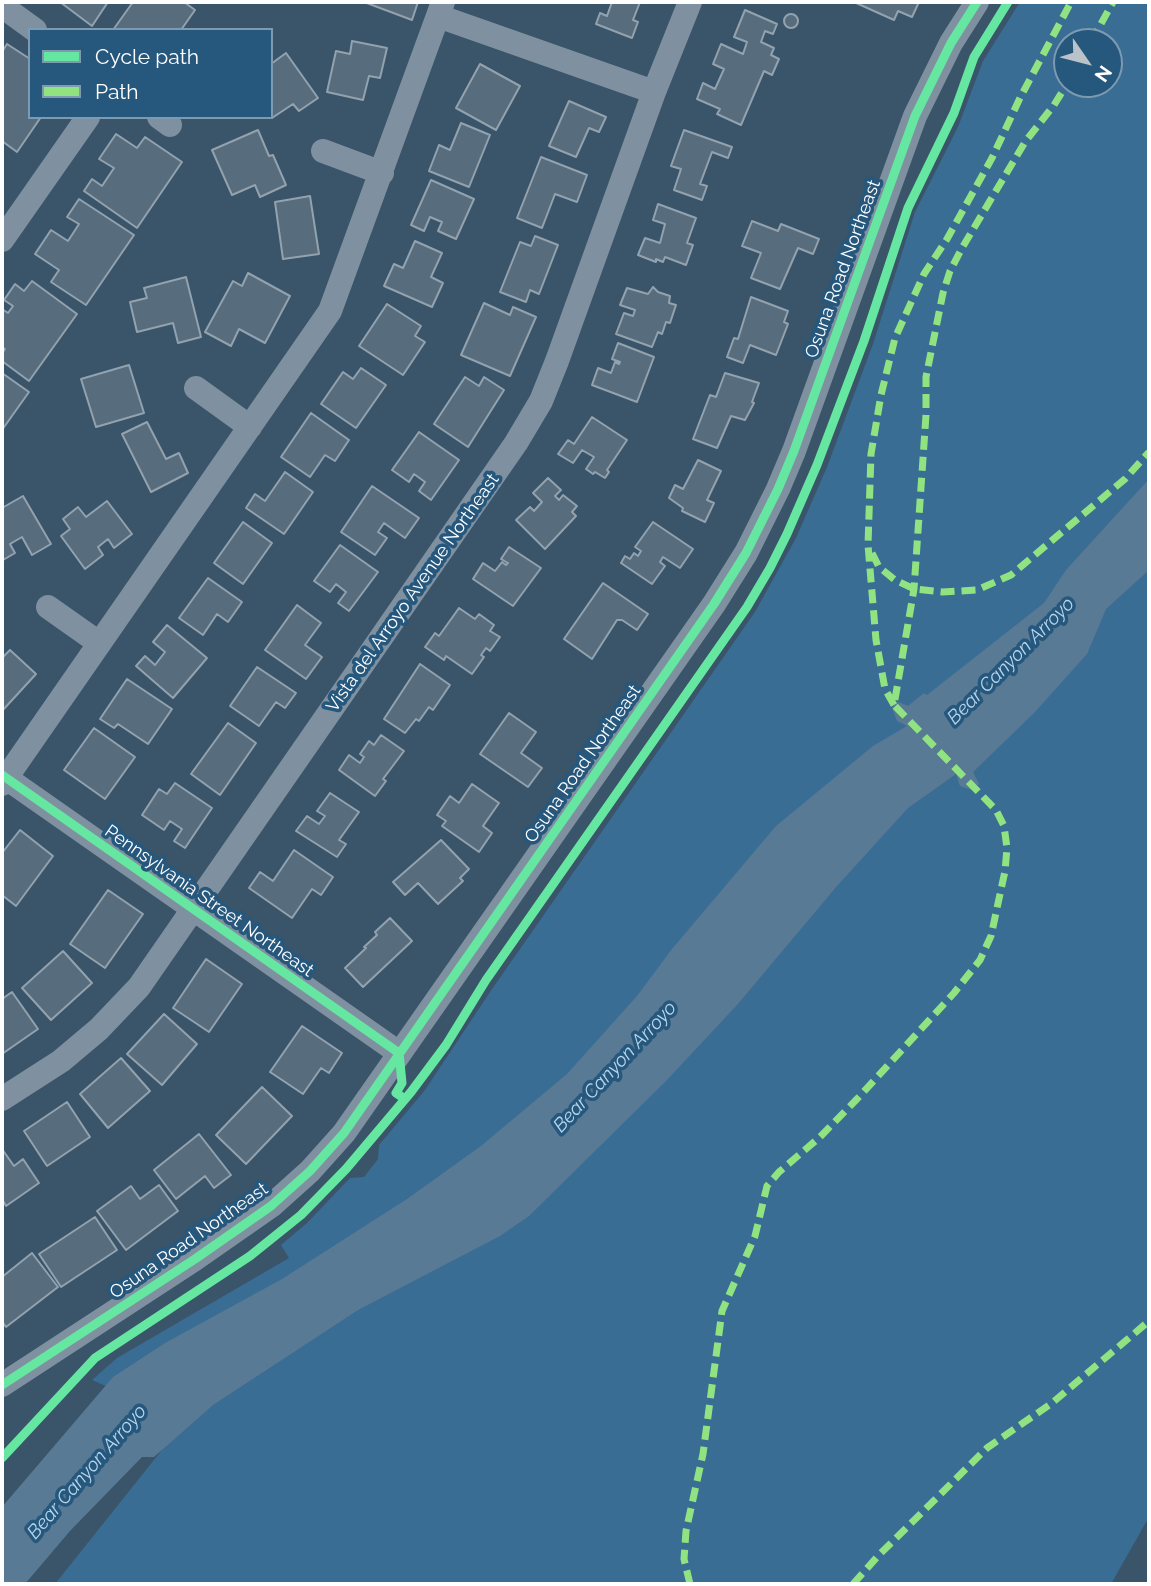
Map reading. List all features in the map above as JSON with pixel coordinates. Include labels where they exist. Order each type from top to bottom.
[{"type":"street","name":"Vista del Arroyo Avenue Northeast","points":[[2,1099],[61,1061],[99,1029],[139,987],[516,443],[541,401],[654,92],[690,2]]},
{"type":"street","name":"Osuna Road Northeast","points":[[2,1385],[271,1206],[310,1171],[344,1133],[706,616],[746,553],[794,451],[915,116],[951,43],[977,2]]},
{"type":"street","points":[[2,6],[32,28]]},
{"type":"street","points":[[3,779],[330,312],[441,9],[654,92]]},
{"type":"street","points":[[2,240],[87,119]]},
{"type":"street","points":[[323,150],[382,173]]},
{"type":"street","points":[[196,388],[250,428]]},
{"type":"street","points":[[48,607],[99,643]]},
{"type":"street","name":"Pennsylvania Street Northeast","points":[[3,779],[194,909],[398,1054]]},
{"type":"shaded area","points":[[1020,2],[1149,2],[1149,1517],[1111,1584],[55,1584],[185,1421],[92,1380],[117,1358],[289,1258],[281,1245],[307,1223],[350,1178],[364,1177],[378,1159],[379,1145],[425,1090],[490,992],[755,612],[796,538],[827,467],[873,344],[915,212],[958,127],[983,61]]},
{"type":"water","name":"Bear Canyon Arroyo","points":[[1149,479],[1149,570],[1106,609],[1087,654],[1034,713],[973,772],[979,784],[972,790],[960,786],[956,774],[908,808],[837,886],[737,1005],[666,1081],[529,1216],[500,1236],[358,1310],[213,1405],[154,1457],[142,1457],[70,1531],[25,1584],[2,1584],[2,1507],[113,1377],[165,1343],[282,1279],[407,1199],[481,1146],[567,1074],[637,996],[672,949],[776,826],[873,746],[907,726],[897,721],[892,708],[894,705],[899,702],[908,706],[924,693],[927,695],[1044,603],[1066,570]]},
{"type":"building","points":[[60,2],[108,2],[92,26]]},
{"type":"building","points":[[133,2],[184,2],[195,10],[182,28],[114,28]]},
{"type":"building","points":[[364,2],[418,2],[412,20]]},
{"type":"building","points":[[612,2],[640,2],[633,20],[638,22],[632,38],[596,24],[600,13],[607,16]]},
{"type":"building","points":[[854,2],[919,2],[912,17],[898,11],[894,20]]},
{"type":"building","points":[[745,10],[777,24],[773,34],[765,31],[761,42],[774,48],[771,55],[779,59],[772,75],[764,71],[741,125],[717,114],[720,109],[697,99],[703,83],[715,89],[724,69],[713,64],[721,44],[743,54],[747,42],[734,37]]},
{"type":"building","points":[[788,14],[794,14],[798,21],[794,28],[788,28],[784,24],[784,18]]},
{"type":"building","points":[[352,41],[387,48],[380,78],[369,76],[363,100],[327,92],[336,51],[350,54]]},
{"type":"building","points":[[7,44],[28,58],[28,119],[40,119],[17,152],[2,141],[2,52]]},
{"type":"building","points":[[286,53],[318,98],[299,111],[293,104],[273,117],[273,63]]},
{"type":"building","points":[[480,64],[520,86],[496,130],[456,108]]},
{"type":"building","points":[[569,101],[606,117],[599,132],[589,128],[576,157],[549,146]]},
{"type":"building","points":[[461,123],[490,135],[469,187],[429,171],[439,145],[450,150]]},
{"type":"building","points":[[258,130],[286,185],[260,197],[255,185],[232,195],[212,150]]},
{"type":"building","points":[[684,130],[732,147],[728,158],[712,152],[700,184],[707,186],[702,200],[674,190],[681,169],[671,166]]},
{"type":"building","points":[[116,134],[137,148],[145,137],[182,162],[137,228],[84,191],[92,179],[102,186],[114,168],[99,159]]},
{"type":"building","points":[[541,157],[587,175],[577,202],[555,194],[542,228],[517,218]]},
{"type":"building","points":[[431,180],[474,199],[456,239],[438,231],[442,222],[430,217],[424,231],[411,225]]},
{"type":"building","points":[[310,196],[319,254],[283,259],[275,202]]},
{"type":"building","points":[[79,199],[134,235],[86,305],[51,282],[59,270],[35,254],[51,230],[68,241],[79,224],[67,217]]},
{"type":"building","points":[[658,204],[696,218],[687,243],[693,245],[686,265],[665,257],[663,262],[656,259],[656,262],[638,255],[645,238],[660,243],[665,224],[653,220]]},
{"type":"building","points":[[752,221],[778,231],[781,224],[819,239],[813,254],[798,248],[780,289],[751,278],[761,253],[742,246]]},
{"type":"building","points":[[535,236],[558,245],[539,294],[530,290],[526,302],[500,292],[520,242],[531,246]]},
{"type":"building","points":[[415,241],[442,253],[431,277],[443,283],[432,307],[384,286],[394,264],[403,268]]},
{"type":"building","points":[[248,273],[290,296],[265,343],[239,329],[231,346],[205,332],[233,281],[242,286]]},
{"type":"building","points":[[186,277],[201,337],[178,343],[173,323],[137,332],[130,302],[147,298],[144,288]]},
{"type":"building","points":[[32,281],[77,314],[29,381],[2,361],[5,349],[2,347],[2,309],[8,313],[13,306],[4,300],[15,284],[24,291]]},
{"type":"building","points":[[653,287],[670,296],[669,303],[676,305],[670,323],[666,322],[662,334],[658,332],[652,347],[616,334],[624,313],[633,316],[635,310],[620,305],[627,288],[648,294]]},
{"type":"building","points":[[751,297],[788,311],[784,322],[788,324],[776,355],[750,345],[743,363],[727,357],[734,338],[738,339]]},
{"type":"building","points":[[484,303],[510,315],[513,307],[536,317],[510,376],[461,355]]},
{"type":"building","points":[[387,304],[421,326],[415,336],[425,342],[403,375],[359,346]]},
{"type":"building","points":[[618,343],[654,357],[637,402],[592,385],[598,368],[611,373],[615,362],[619,364],[620,362],[612,359]]},
{"type":"building","points":[[129,365],[144,413],[96,427],[81,379]]},
{"type":"building","points":[[361,368],[386,385],[356,428],[321,404],[343,372],[353,379]]},
{"type":"building","points":[[2,373],[29,392],[2,430]]},
{"type":"building","points":[[725,373],[759,383],[752,402],[754,403],[745,420],[731,416],[717,448],[693,439],[710,395],[716,397]]},
{"type":"building","points":[[465,377],[479,386],[484,377],[504,390],[468,447],[434,424]]},
{"type":"building","points":[[311,413],[349,440],[335,461],[325,455],[310,477],[281,457]]},
{"type":"building","points":[[592,417],[627,440],[607,470],[609,472],[605,478],[586,469],[594,457],[582,450],[573,463],[558,454],[568,440],[574,444]]},
{"type":"building","points":[[147,422],[166,459],[179,453],[188,473],[151,492],[122,434]]},
{"type":"building","points":[[419,432],[459,460],[431,500],[419,491],[425,482],[414,474],[409,482],[392,470]]},
{"type":"building","points":[[698,460],[721,471],[707,500],[714,503],[705,522],[682,511],[683,508],[669,498],[675,485],[683,489]]},
{"type":"building","points":[[285,472],[313,492],[284,534],[246,508],[255,494],[265,501]]},
{"type":"building","points":[[548,478],[561,490],[555,496],[559,500],[563,495],[577,506],[572,512],[576,516],[545,549],[516,520],[530,507],[534,511],[542,502],[533,493]]},
{"type":"building","points":[[372,486],[419,518],[405,538],[384,523],[378,532],[387,538],[375,555],[341,532]]},
{"type":"building","points":[[23,496],[51,544],[32,555],[22,537],[10,544],[15,553],[3,560],[2,508]]},
{"type":"building","points":[[107,501],[132,534],[114,548],[108,539],[98,547],[103,555],[85,569],[61,536],[70,529],[63,519],[78,507],[86,517]]},
{"type":"building","points":[[243,522],[272,543],[243,584],[214,563]]},
{"type":"building","points":[[653,522],[693,549],[680,568],[663,557],[660,562],[665,566],[652,584],[621,563],[625,556],[630,559],[634,553],[638,556],[641,551],[635,547]]},
{"type":"building","points":[[340,545],[378,572],[349,611],[338,603],[346,592],[336,584],[330,592],[314,581]]},
{"type":"building","points":[[509,547],[541,568],[513,606],[473,579],[483,563],[495,571],[502,562],[506,565],[508,563],[501,559]]},
{"type":"building","points":[[208,578],[242,602],[228,622],[217,614],[203,635],[179,618]]},
{"type":"building","points":[[603,583],[648,614],[637,630],[622,620],[617,620],[592,659],[564,639]]},
{"type":"building","points":[[297,605],[321,623],[305,645],[322,657],[306,679],[265,650]]},
{"type":"building","points":[[459,608],[475,619],[479,614],[494,625],[490,631],[500,637],[490,651],[486,648],[481,655],[484,657],[472,674],[446,656],[444,660],[425,647],[435,633],[439,636]]},
{"type":"building","points":[[167,625],[207,658],[173,698],[136,666],[145,656],[155,665],[165,652],[153,642]]},
{"type":"building","points":[[10,650],[36,674],[2,711],[2,658]]},
{"type":"building","points":[[420,664],[450,685],[433,710],[429,707],[419,721],[416,719],[405,733],[384,719]]},
{"type":"building","points":[[257,667],[296,693],[285,708],[276,702],[259,726],[230,706]]},
{"type":"building","points":[[127,679],[172,709],[148,744],[118,724],[114,728],[100,719]]},
{"type":"building","points":[[509,713],[536,732],[521,753],[542,768],[528,787],[480,754]]},
{"type":"building","points":[[228,723],[256,743],[220,795],[191,774]]},
{"type":"building","points":[[94,728],[135,757],[105,799],[64,770]]},
{"type":"building","points":[[381,735],[404,751],[383,779],[386,781],[375,796],[339,770],[349,755],[360,763],[364,757],[360,754],[369,741],[374,745]]},
{"type":"building","points":[[175,783],[212,808],[185,848],[174,841],[182,829],[170,821],[164,830],[142,815],[159,789],[167,794]]},
{"type":"building","points":[[472,784],[499,803],[483,826],[492,833],[479,852],[442,826],[446,821],[437,815],[450,796],[459,803]]},
{"type":"building","points":[[330,793],[359,812],[339,840],[346,844],[337,857],[296,831],[307,816],[319,824],[325,816],[317,811]]},
{"type":"building","points":[[20,830],[53,856],[16,906],[2,895],[2,853]]},
{"type":"building","points":[[441,840],[469,869],[460,878],[463,881],[438,904],[418,883],[405,895],[393,882]]},
{"type":"building","points":[[294,850],[333,877],[321,895],[312,889],[292,918],[249,888],[260,872],[273,881]]},
{"type":"building","points":[[108,890],[143,914],[105,968],[70,944]]},
{"type":"building","points":[[390,918],[412,941],[363,987],[345,968],[366,948],[364,947],[377,935],[375,932]]},
{"type":"building","points":[[63,951],[92,983],[51,1020],[22,988]]},
{"type":"building","points":[[206,959],[242,984],[209,1032],[173,1008]]},
{"type":"building","points":[[12,992],[38,1029],[2,1054],[2,999]]},
{"type":"building","points":[[164,1014],[197,1044],[162,1085],[127,1054]]},
{"type":"building","points":[[302,1026],[342,1053],[329,1073],[321,1068],[303,1094],[270,1072]]},
{"type":"building","points":[[121,1058],[150,1091],[108,1128],[80,1094]]},
{"type":"building","points":[[262,1087],[292,1116],[246,1164],[216,1135]]},
{"type":"building","points":[[67,1102],[90,1137],[47,1166],[24,1131]]},
{"type":"building","points":[[199,1134],[231,1175],[214,1188],[205,1176],[176,1199],[154,1170]]},
{"type":"building","points":[[2,1149],[14,1166],[23,1159],[39,1183],[6,1206],[2,1199]]},
{"type":"building","points":[[159,1185],[178,1211],[126,1250],[97,1211],[131,1186],[140,1199]]},
{"type":"building","points":[[95,1217],[117,1250],[61,1287],[39,1254]]},
{"type":"building","points":[[32,1253],[58,1287],[6,1327],[2,1321],[2,1277]]},
{"type":"marked path","points":[[894,705],[885,689],[876,640],[868,545],[871,454],[881,395],[895,338],[924,274],[947,239],[992,158],[1020,98],[1071,2]]},
{"type":"marked path","points":[[1099,28],[1113,2]]},
{"type":"marked path","points":[[690,1584],[684,1559],[686,1531],[703,1454],[722,1311],[755,1236],[767,1186],[857,1099],[954,993],[980,960],[991,936],[1005,871],[1007,848],[1004,826],[996,810],[894,705],[914,589],[926,415],[926,377],[943,293],[950,271],[962,248],[1025,142],[1058,98]]},
{"type":"marked path","points":[[872,553],[879,567],[895,580],[914,589],[943,592],[977,590],[1011,575],[1125,479],[1149,452]]},
{"type":"marked path","points":[[853,1584],[987,1448],[1052,1403],[1149,1321]]},
{"type":"cycle path","points":[[2,1385],[271,1206],[310,1171],[344,1133],[714,604],[746,553],[794,451],[915,116],[951,43],[977,2]]},
{"type":"cycle path","points":[[2,1458],[95,1358],[250,1256],[301,1215],[346,1169],[411,1092],[446,1045],[486,980],[747,607],[770,568],[817,465],[864,341],[908,208],[954,113],[974,57],[1008,2]]},
{"type":"cycle path","points":[[2,775],[399,1053],[402,1083],[396,1093],[405,1099]]}]
